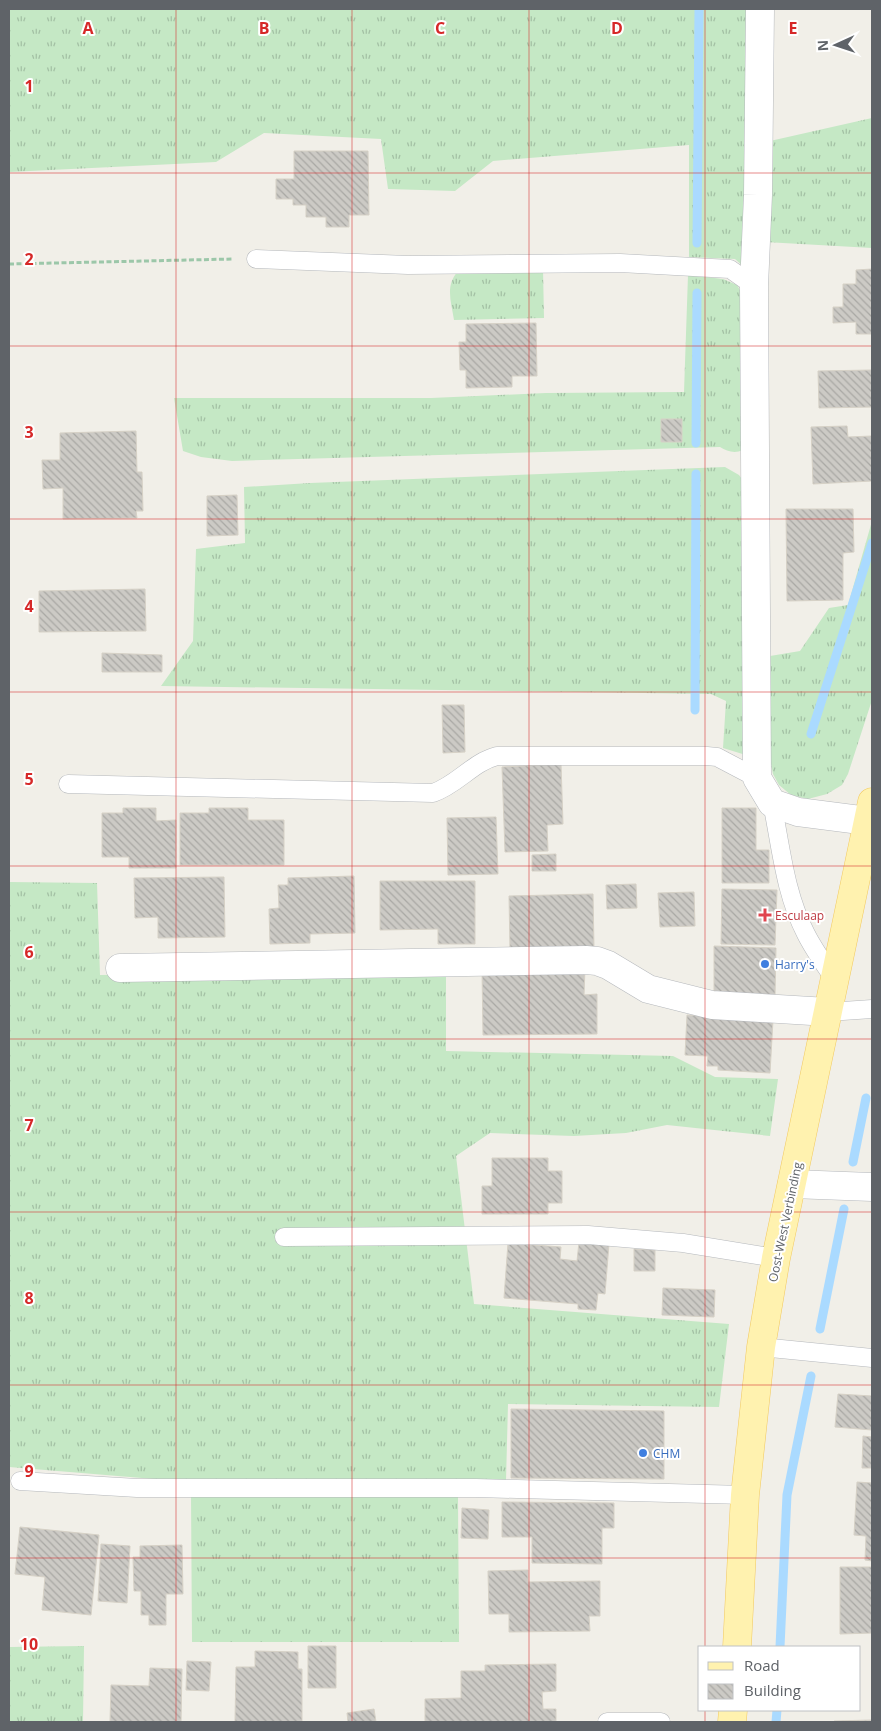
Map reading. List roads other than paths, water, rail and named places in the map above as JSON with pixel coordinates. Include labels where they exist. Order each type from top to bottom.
[{"type":"main road","name":"Oost-West Verbinding","points":[[736,1646],[745,1495],[761,1347],[776,1258],[871,815]]},
{"type":"street","points":[[760,9],[758,195],[754,286],[756,778],[772,803],[798,812],[871,815]]},
{"type":"street","points":[[120,968],[586,960],[598,961],[608,965],[648,989],[712,1005],[828,1012]]},
{"type":"street","points":[[792,1184],[872,1187]]},
{"type":"lane","points":[[256,259],[408,265],[629,264],[730,269],[754,286]]},
{"type":"lane","points":[[68,784],[433,793],[449,786],[487,758],[497,756],[707,756],[717,757],[756,778]]},
{"type":"lane","points":[[772,803],[790,893],[806,935],[835,980]]},
{"type":"lane","points":[[828,1012],[872,1009]]},
{"type":"lane","points":[[284,1237],[588,1236],[683,1243],[776,1258]]},
{"type":"lane","points":[[761,1347],[872,1358]]},
{"type":"lane","points":[[20,1481],[137,1488],[476,1488],[745,1495]]},
{"type":"lane","points":[[607,1722],[661,1722]]},
{"type":"waterway","points":[[697,243],[699,9]]},
{"type":"waterway","points":[[696,443],[697,293]]},
{"type":"waterway","points":[[695,710],[696,474]]},
{"type":"waterway","points":[[811,734],[872,543]]},
{"type":"waterway","points":[[853,1162],[866,1098]]},
{"type":"waterway","points":[[820,1329],[844,1209]]},
{"type":"waterway","points":[[780,1646],[787,1495],[811,1376]]},
{"type":"waterway","points":[[776,1722],[777,1711]]},
{"type":"place","name":"Esculaap","points":[[765,915]]},
{"type":"place","name":"Harry's","points":[[765,964]]},
{"type":"place","name":"CHM","points":[[643,1453]]}]
